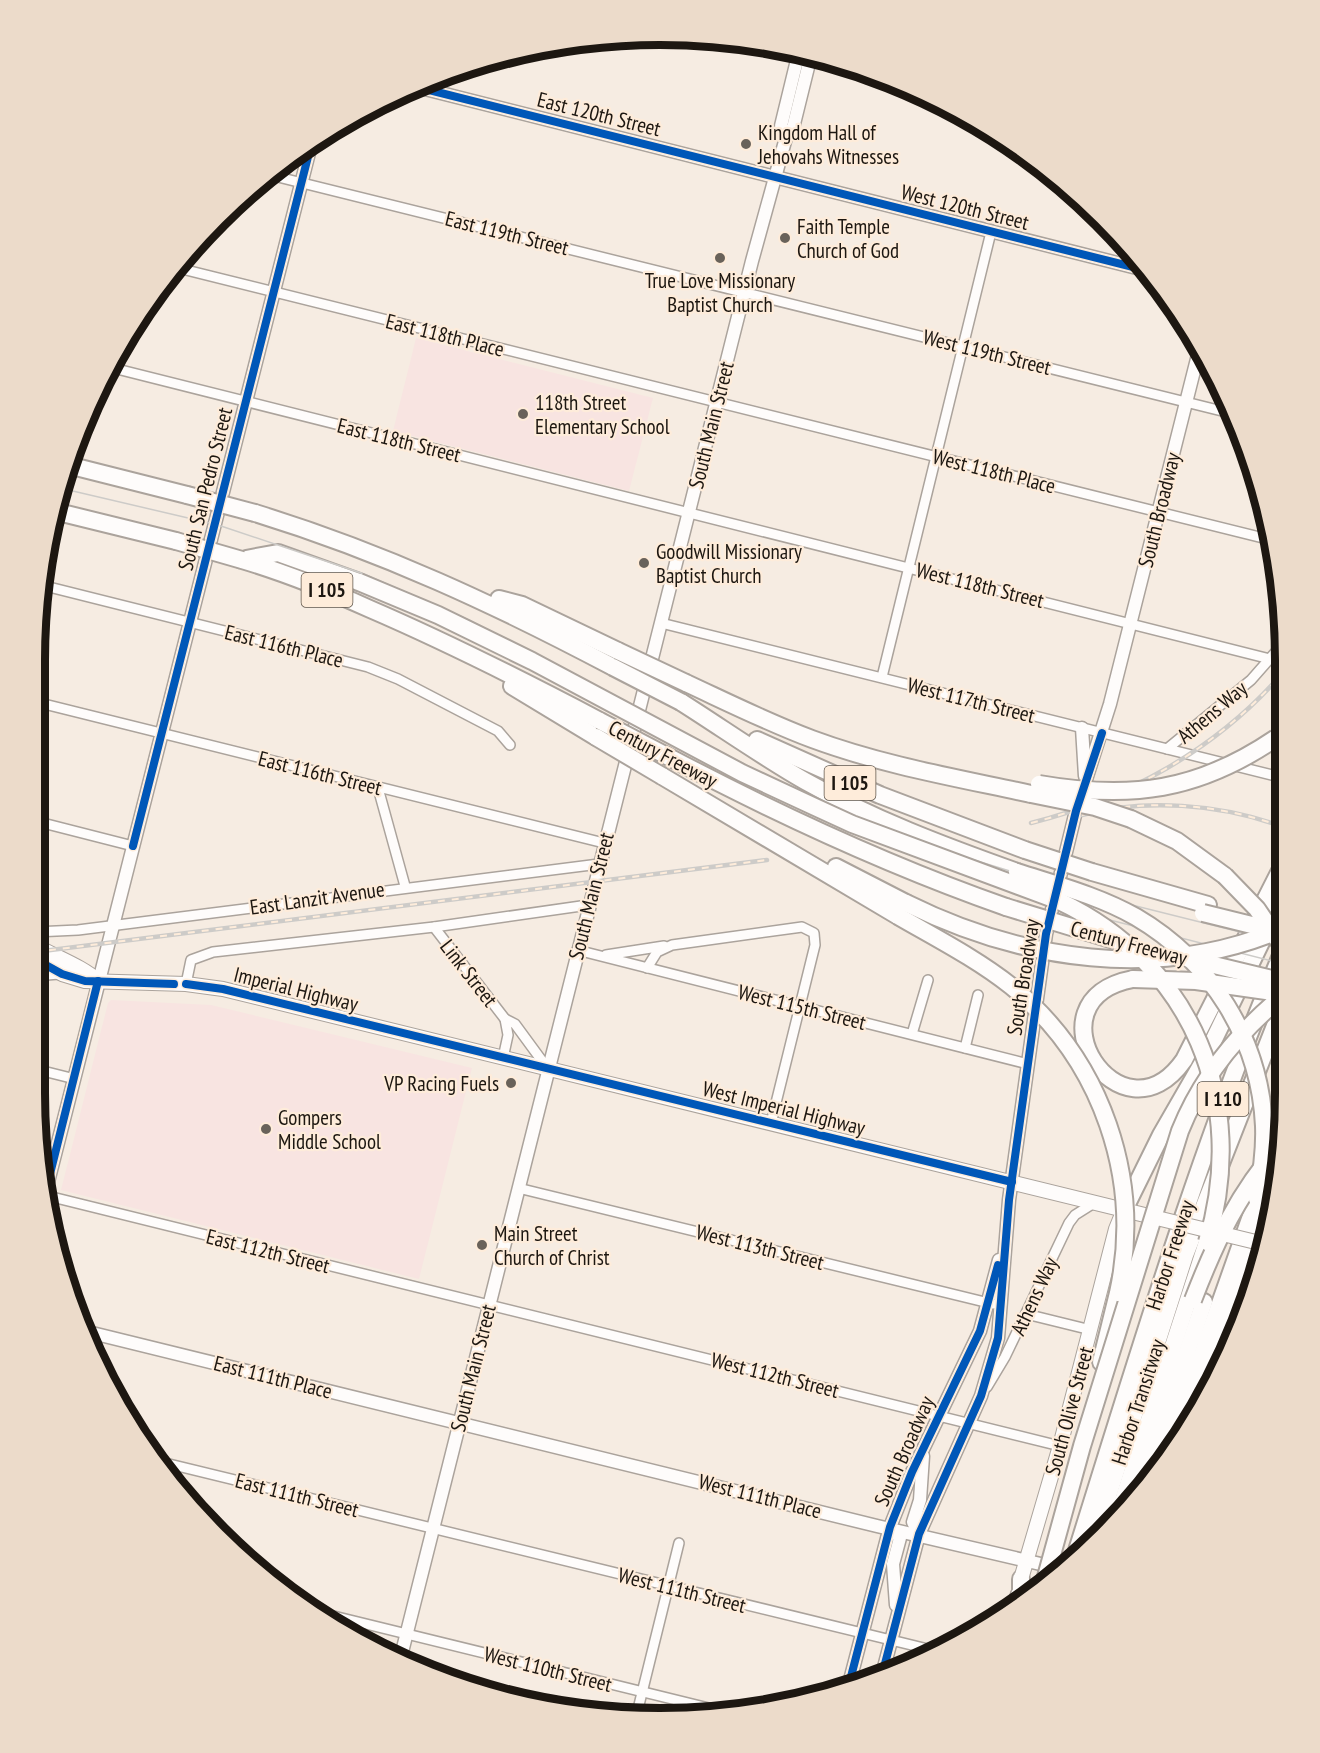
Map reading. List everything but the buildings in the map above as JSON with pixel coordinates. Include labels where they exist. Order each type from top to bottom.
[{"type":"highway","name":"I 105","points":[[76,467],[255,513],[352,546],[457,588],[615,659],[681,702],[846,781],[1025,850],[1182,898],[1206,909],[1275,922]]},
{"type":"highway","name":"Century Freeway","points":[[63,513],[176,541],[287,573],[477,656],[598,729],[667,756],[816,832],[896,866],[1006,908],[1095,935],[1275,980]]},
{"type":"highway","points":[[242,560],[278,553],[359,582],[438,615],[532,661],[774,788],[852,824],[1070,906],[1124,941],[1159,976],[1186,1015],[1207,1063],[1218,1107],[1221,1165],[1210,1232],[1136,1482]]},
{"type":"highway","points":[[615,659],[686,683],[741,709],[796,728],[882,753],[1035,789],[1131,819],[1177,841],[1225,876],[1257,909],[1275,936]]},
{"type":"highway","points":[[681,702],[805,781],[869,814],[931,841],[1098,899],[1135,917],[1182,950],[1216,988],[1242,1034],[1258,1085],[1264,1138],[1257,1199],[1176,1426]]},
{"type":"highway","points":[[598,729],[662,776],[758,833],[805,851],[902,910],[996,975],[1034,1007],[1077,1059],[1107,1119],[1123,1184],[1125,1243],[1120,1285],[1082,1446]]},
{"type":"highway","points":[[1035,789],[1113,793],[1166,788],[1216,772],[1275,738]]},
{"type":"highway","points":[[1275,881],[1222,985],[1187,1055],[1165,1079],[1149,1086],[1132,1086],[1111,1080],[1098,1069],[1086,1050],[1084,1033],[1088,1011],[1097,997],[1115,984],[1138,978],[1196,981],[1222,985],[1275,992]]},
{"type":"highway","points":[[1206,909],[1275,930]]},
{"type":"highway","points":[[902,910],[992,938],[1041,950],[1104,960],[1155,960],[1204,953],[1275,932]]},
{"type":"highway","points":[[1124,1210],[1166,1126],[1203,1062],[1275,913]]},
{"type":"highway","name":"Harbor Freeway","points":[[1081,1540],[1198,1169],[1238,1059],[1275,970]]},
{"type":"highway","points":[[1048,1569],[1082,1446],[1183,1123],[1202,1086],[1220,1059],[1248,1027],[1275,1003]]},
{"type":"highway","name":"Harbor Transitway","points":[[1100,1523],[1196,1227],[1275,1026]]},
{"type":"highway","points":[[1136,1481],[1213,1251],[1243,1193],[1272,1157]]},
{"type":"highway","points":[[1137,1480],[1222,1253],[1245,1207],[1270,1174]]},
{"type":"highway","points":[[1211,1366],[1260,1225]]},
{"type":"highway","points":[[1021,1579],[1021,1590]]},
{"type":"main road","name":"South Main Street","points":[[787,134],[781,126],[797,61]]},
{"type":"main road","name":"South Main Street","points":[[402,1651],[744,291],[787,134],[793,128],[809,64]]},
{"type":"main road","name":"East 120th Street","points":[[430,90],[775,179]]},
{"type":"main road","name":"South San Pedro Street","points":[[50,1174],[308,156]]},
{"type":"main road","name":"West 120th Street","points":[[775,179],[1132,267]]},
{"type":"main road","name":"South Broadway","points":[[885,1665],[919,1534],[981,1396],[998,1338],[1012,1182],[1046,934],[1086,783],[1102,733],[1197,360]]},
{"type":"main road","points":[[1082,728],[1086,783]]},
{"type":"main road","name":"Imperial Highway","points":[[45,951],[88,972],[98,981]]},
{"type":"main road","name":"Imperial Highway","points":[[45,965],[62,974],[85,981],[186,984],[223,989],[548,1069]]},
{"type":"main road","name":"West Imperial Highway","points":[[548,1069],[1256,1242]]},
{"type":"main road","name":"South Olive Street","points":[[1021,1579],[1060,1446],[1116,1229],[1124,1210]]},
{"type":"main road","name":"South Broadway","points":[[851,1677],[890,1527],[938,1415],[976,1340],[1006,1233]]},
{"type":"main road","name":"East 111th Place","points":[[94,1334],[459,1424]]},
{"type":"main road","name":"West 111th Place","points":[[459,1424],[1052,1566]]},
{"type":"main road","points":[[919,1534],[913,1522],[920,1500],[922,1465],[927,1440]]},
{"type":"main road","points":[[890,1527],[900,1538],[893,1564],[896,1620]]},
{"type":"street","name":"East 119th Street","points":[[280,177],[744,291]]},
{"type":"street","points":[[882,677],[991,232]]},
{"type":"street","name":"East 118th Place","points":[[186,270],[716,403]]},
{"type":"street","name":"West 119th Street","points":[[744,291],[1222,412]]},
{"type":"street","name":"East 118th Street","points":[[118,369],[689,513]]},
{"type":"street","name":"West 118th Place","points":[[716,403],[1263,538]]},
{"type":"street","name":"West 118th Street","points":[[689,513],[1270,659]]},
{"type":"street","name":"East 116th Place","points":[[49,587],[368,667],[498,731],[510,745]]},
{"type":"street","name":"West 117th Street","points":[[661,623],[1275,776]]},
{"type":"street","name":"Athens Way","points":[[1167,749],[1229,700],[1275,653]]},
{"type":"street","name":"East 116th Street","points":[[45,704],[604,843]]},
{"type":"street","points":[[378,788],[405,886]]},
{"type":"street","points":[[45,824],[133,846]]},
{"type":"street","name":"East Lanzit Avenue","points":[[45,931],[112,925],[405,886],[599,864]]},
{"type":"street","name":"East Lanzit Avenue","points":[[186,984],[191,960],[199,955],[434,927],[588,905]]},
{"type":"street","name":"Link Street","points":[[434,927],[505,1019],[515,1024],[548,1069]]},
{"type":"street","points":[[601,956],[802,927],[814,933],[815,945],[771,1123]]},
{"type":"street","points":[[647,968],[657,952],[672,945]]},
{"type":"street","name":"West 115th Street","points":[[577,950],[1028,1064]]},
{"type":"street","points":[[45,975],[62,974]]},
{"type":"street","points":[[912,1034],[928,980]]},
{"type":"street","points":[[965,1048],[978,996]]},
{"type":"street","name":"Link Street","points":[[503,1058],[508,1035],[505,1019]]},
{"type":"street","points":[[45,1072],[75,1079]]},
{"type":"street","name":"West 113th Street","points":[[518,1188],[1002,1306]]},
{"type":"street","name":"East 112th Street","points":[[54,1198],[489,1305]]},
{"type":"street","name":"Athens Way","points":[[981,1396],[1005,1358],[1069,1223],[1076,1214],[1094,1203]]},
{"type":"street","name":"West 112th Street","points":[[489,1305],[1060,1446]]},
{"type":"street","points":[[1026,1314],[1091,1330]]},
{"type":"street","name":"East 111th Street","points":[[170,1464],[433,1529]]},
{"type":"street","name":"West 111th Street","points":[[433,1529],[925,1648]]},
{"type":"street","points":[[638,1707],[680,1543]]},
{"type":"street","name":"South Olive Street","points":[[1016,1594],[1021,1579]]},
{"type":"street","name":"West 110th Street","points":[[338,1617],[703,1707]]},
{"type":"shaded area","name":"118th Street Elementary School","points":[[416,338],[653,398],[629,491],[393,431]]},
{"type":"shaded area","name":"Gompers Middle School","points":[[111,1000],[211,1005],[472,1068],[419,1279],[61,1190],[108,1003]]},
{"type":"tram line","points":[[69,490],[218,525],[364,574],[469,620],[853,821],[937,858],[1050,902],[1098,917],[1275,962]]},
{"type":"tram line","points":[[932,847],[1072,890],[1275,941]]},
{"type":"railway","points":[[1031,823],[1101,800],[1167,768],[1198,749],[1227,727],[1255,703],[1275,681]]},
{"type":"railway","points":[[1082,815],[1131,806],[1182,806],[1208,808],[1275,824]]},
{"type":"railway","points":[[45,951],[767,860]]},
{"type":"cycle path","points":[[430,90],[1132,267]]},
{"type":"cycle path","points":[[133,846],[308,156]]},
{"type":"cycle path","points":[[885,1665],[919,1534],[981,1396],[998,1338],[1009,1200],[1046,934],[1076,811],[1102,733]]},
{"type":"cycle path","points":[[45,965],[62,974],[85,981],[174,984]]},
{"type":"cycle path","points":[[50,1174],[98,981]]},
{"type":"cycle path","points":[[186,984],[223,989],[1012,1182]]},
{"type":"cycle path","points":[[851,1677],[890,1527],[912,1472],[980,1331],[998,1265]]},
{"type":"place","name":"Kingdom Hall of Jehovahs Witnesses","points":[[746,144]]},
{"type":"place","name":"Faith Temple Church of God","points":[[785,238]]},
{"type":"place","name":"True Love Missionary Baptist Church","points":[[720,258]]},
{"type":"place","name":"118th Street Elementary School","points":[[523,414]]},
{"type":"place","name":"Goodwill Missionary Baptist Church","points":[[644,563]]},
{"type":"place","name":"VP Racing Fuels","points":[[511,1083]]},
{"type":"place","name":"Gompers Middle School","points":[[266,1129]]},
{"type":"place","name":"Main Street Church of Christ","points":[[482,1245]]}]
